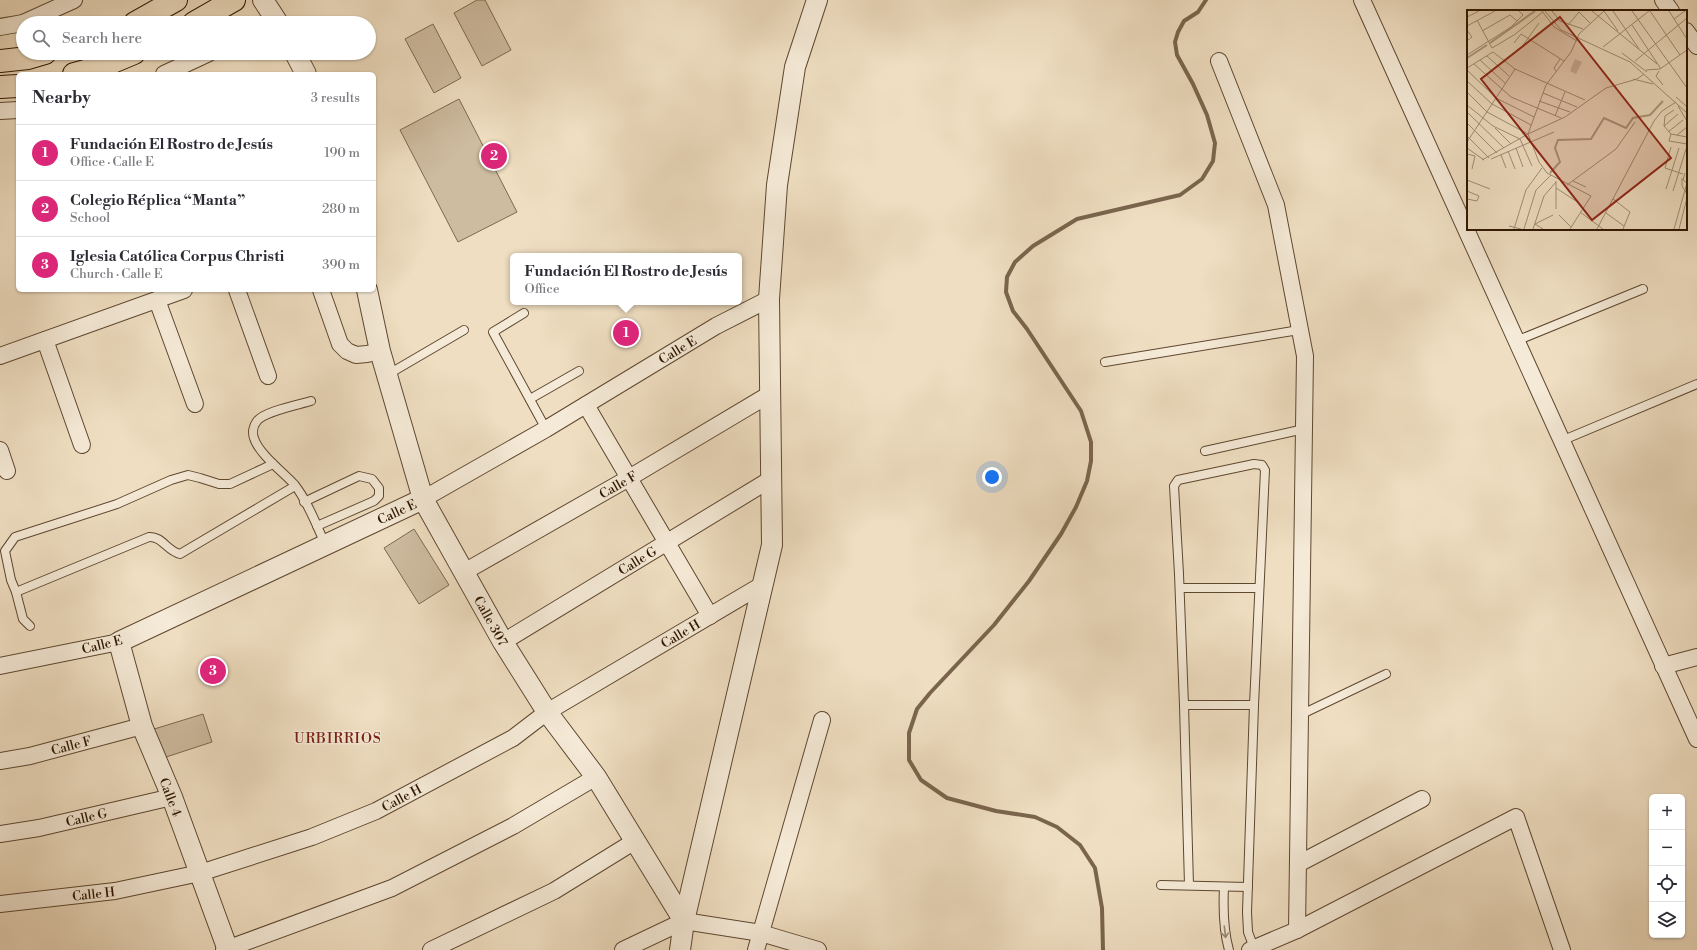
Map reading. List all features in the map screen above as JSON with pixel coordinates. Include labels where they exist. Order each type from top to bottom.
[{"type":"highway","points":[[147,16],[176,0]]},
{"type":"highway","points":[[206,16],[234,0]]},
{"type":"highway","points":[[0,61],[16,59]]},
{"type":"highway","points":[[81,72],[117,60]]},
{"type":"highway","points":[[0,87],[16,86]]},
{"type":"street","points":[[39,16],[74,0]]},
{"type":"street","points":[[263,0],[271,16]]},
{"type":"street","points":[[680,950],[684,921],[772,545],[769,299],[777,185],[794,74],[817,0]]},
{"type":"street","points":[[1362,0],[1697,739]]},
{"type":"street","points":[[1664,0],[1670,10]]},
{"type":"street","points":[[0,27],[16,24]]},
{"type":"street","points":[[1687,32],[1697,46]]},
{"type":"street","points":[[168,72],[194,60]]},
{"type":"street","points":[[299,60],[305,72]]},
{"type":"street","points":[[1219,61],[1276,205],[1305,356],[1297,930]]},
{"type":"street","points":[[0,111],[16,110]]},
{"type":"street","points":[[0,356],[178,292]]},
{"type":"street","points":[[238,292],[268,376]]},
{"type":"street","points":[[323,292],[340,344],[347,351],[356,355],[380,351]]},
{"type":"street","name":"Calle 307","points":[[367,292],[380,351],[423,499],[503,642],[547,712],[596,777],[684,921]]},
{"type":"street","name":"Calle E","points":[[0,666],[119,642],[423,499],[546,429],[716,326],[769,299]]},
{"type":"street","points":[[156,300],[195,404]]},
{"type":"street","points":[[45,340],[82,445]]},
{"type":"street","name":"Calle F","points":[[464,572],[629,478],[770,394]]},
{"type":"street","points":[[586,405],[710,616]]},
{"type":"street","points":[[0,450],[7,471]]},
{"type":"street","name":"Calle G","points":[[503,642],[771,479]]},
{"type":"street","name":"Calle H","points":[[0,904],[115,891],[200,873],[312,837],[376,811],[513,738],[547,712],[762,585]]},
{"type":"street","name":"Calle 4","points":[[119,642],[142,726],[172,797],[227,950]]},
{"type":"street","points":[[1663,666],[1697,656]]},
{"type":"street","points":[[756,950],[822,720]]},
{"type":"street","name":"Calle F","points":[[0,760],[30,756],[142,726]]},
{"type":"street","points":[[227,950],[392,888],[513,826],[596,777]]},
{"type":"street","name":"Calle G","points":[[0,834],[39,828],[172,797]]},
{"type":"street","points":[[1298,864],[1422,799]]},
{"type":"street","points":[[1252,949],[1297,930],[1516,817],[1562,950]]},
{"type":"street","points":[[431,950],[554,891],[635,842]]},
{"type":"street","points":[[623,950],[684,921],[761,933],[818,950]]},
{"type":"lane","points":[[1516,341],[1643,289]]},
{"type":"lane","points":[[524,313],[493,332],[546,429]]},
{"type":"lane","points":[[387,375],[464,330]]},
{"type":"lane","points":[[1105,362],[1299,330]]},
{"type":"lane","points":[[530,399],[578,371]]},
{"type":"lane","points":[[1561,441],[1697,384]]},
{"type":"lane","points":[[311,401],[264,415],[257,421],[253,430],[254,440],[273,464],[295,486],[317,526],[325,545]]},
{"type":"lane","points":[[1205,451],[1304,429]]},
{"type":"lane","points":[[30,626],[23,619],[16,592],[11,580],[5,551],[15,537],[117,504],[171,480],[188,475],[219,484],[230,484],[273,464]]},
{"type":"lane","points":[[1189,885],[1180,588],[1174,486],[1178,480],[1254,464],[1262,464],[1265,470],[1254,705],[1248,887],[1248,932],[1252,949]]},
{"type":"lane","points":[[304,502],[359,476],[372,478],[379,488],[379,496],[374,501],[317,526]]},
{"type":"lane","points":[[16,592],[149,537],[159,539],[174,553],[180,554],[295,486]]},
{"type":"lane","points":[[1180,588],[1260,588]]},
{"type":"lane","points":[[1300,714],[1386,674]]},
{"type":"lane","points":[[1184,705],[1254,705]]},
{"type":"lane","points":[[1161,885],[1248,887]]},
{"type":"lane","points":[[1224,887],[1223,913],[1229,950]]},
{"type":"shaded area","points":[[477,0],[485,0],[511,50],[482,66],[454,13]]},
{"type":"shaded area","points":[[433,24],[461,78],[434,93],[405,39]]},
{"type":"shaded area","points":[[459,99],[517,212],[458,242],[400,130]]},
{"type":"shaded area","points":[[414,529],[449,585],[419,604],[384,548]]},
{"type":"shaded area","points":[[203,714],[212,742],[160,759],[151,730]]},
{"type":"waterway","points":[[1103,950],[1102,908],[1095,868],[1080,845],[1057,827],[1035,817],[996,811],[947,798],[921,780],[909,760],[909,733],[917,709],[930,693],[994,625],[1029,581],[1061,534],[1076,507],[1087,481],[1091,461],[1091,442],[1081,411],[1027,329],[1013,311],[1006,292],[1007,277],[1015,262],[1033,246],[1077,219],[1180,195],[1202,179],[1213,161],[1215,143],[1207,115],[1193,84],[1177,55],[1175,42],[1184,21],[1198,12],[1206,0]]},
{"type":"place","name":"Colegio Réplica “Manta”","points":[[494,156]]},
{"type":"place","name":"Fundación El Rostro de Jesús","points":[[626,333]]},
{"type":"place","name":"Iglesia Católica Corpus Christi","points":[[213,671]]},
{"type":"district","name":"URBIRRIOS","points":[[338,738]]}]
